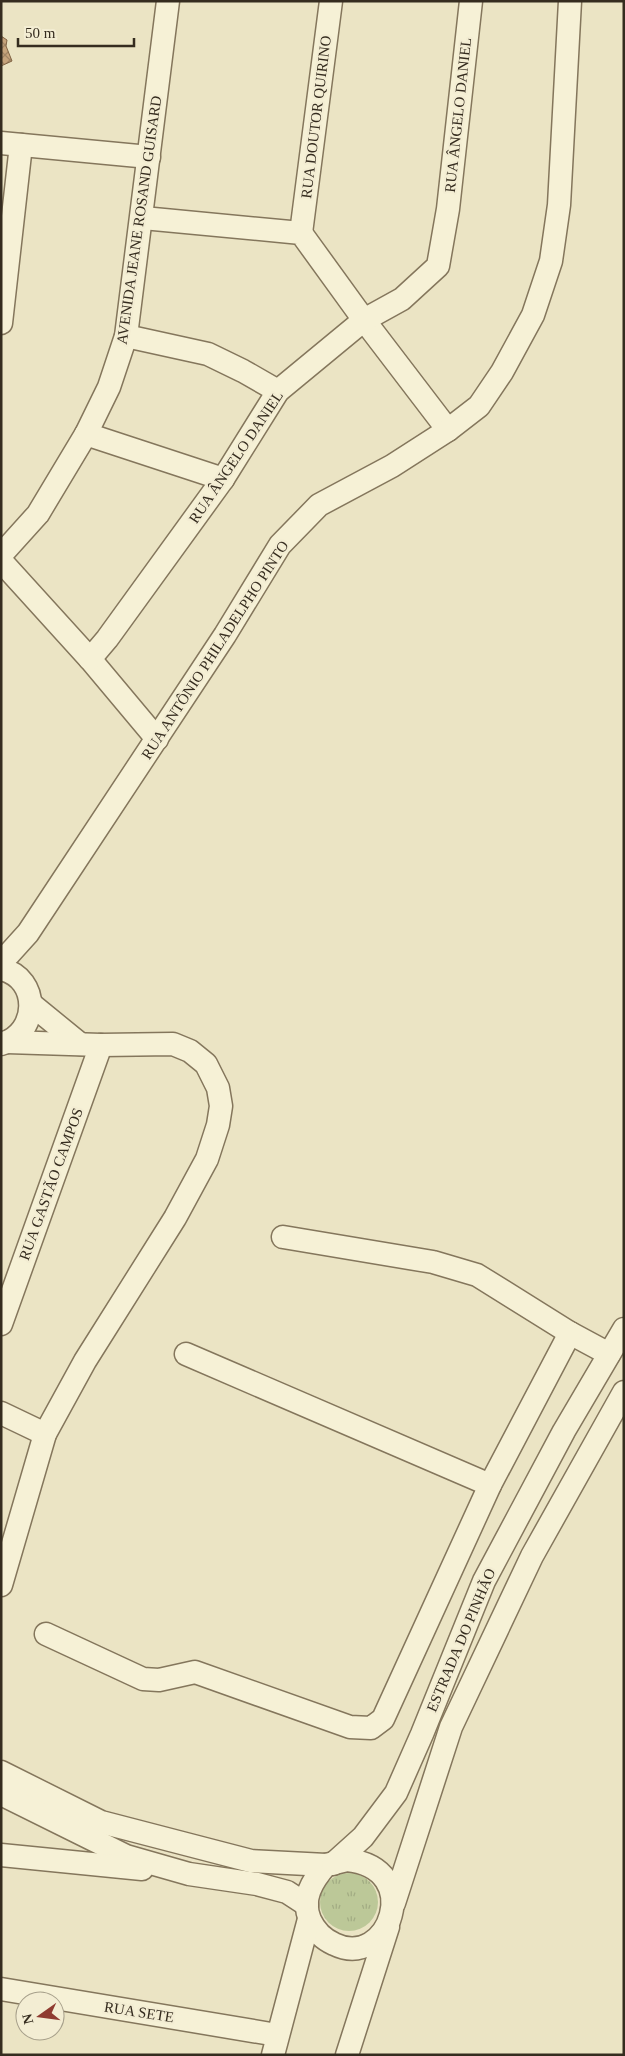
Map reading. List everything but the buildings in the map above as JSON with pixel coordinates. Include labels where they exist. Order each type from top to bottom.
[{"type":"street","name":"AVENIDA JEANE ROSAND GUISARD","points":[[1,555],[38,514],[86,434],[109,386],[126,336],[143,218],[168,1]]},
{"type":"street","name":"RUA DOUTOR QUIRINO","points":[[301,233],[331,1]]},
{"type":"street","name":"RUA ÂNGELO DANIEL","points":[[90,659],[107,639],[223,479],[278,392],[364,320],[402,299],[438,266],[448,209],[471,1]]},
{"type":"street","name":"RUA ANTÔNIO PHILADELPHO PINTO","points":[[1,958],[9,954],[28,934],[225,635],[280,545],[320,505],[392,466],[448,430],[479,406],[502,372],[533,315],[551,261],[559,205],[570,1]]},
{"type":"street","points":[[1,323],[11,144],[149,157]]},
{"type":"street","points":[[143,218],[301,233],[364,320],[448,430]]},
{"type":"street","points":[[126,336],[208,354],[278,392]]},
{"type":"street","points":[[86,434],[223,479]]},
{"type":"street","points":[[1,561],[90,659],[157,739]]},
{"type":"street","points":[[4,1043],[17,1036],[25,1027],[30,1016],[30,998],[25,965],[28,934]]},
{"type":"street","points":[[1,969],[16,976],[30,998],[90,1044]]},
{"type":"street","points":[[1,1586],[45,1434],[85,1361],[175,1218],[207,1159],[218,1125],[221,1106],[218,1088],[206,1064],[190,1051],[173,1044],[4,1043]]},
{"type":"street","name":"RUA GASTÃO CAMPOS","points":[[1,1324],[90,1044]]},
{"type":"street","points":[[283,1237],[433,1262],[477,1275],[570,1333],[609,1354]]},
{"type":"street","name":"ESTRADA DO PINHÃO","points":[[329,1864],[363,1836],[396,1793],[484,1581],[564,1432],[624,1329]]},
{"type":"street","points":[[46,1634],[143,1679],[159,1680],[195,1672],[350,1727],[371,1728],[383,1719],[490,1485],[570,1333]]},
{"type":"street","points":[[186,1354],[490,1485]]},
{"type":"street","name":"ESTRADA DO PINHÃO","points":[[347,2055],[451,1727],[532,1556],[623,1396]]},
{"type":"street","points":[[1,1413],[45,1434]]},
{"type":"street","points":[[1,1772],[101,1822],[251,1861],[329,1864],[346,1860],[361,1862],[374,1868],[384,1877],[391,1890],[392,1911],[385,1930],[376,1940],[364,1946],[351,1948],[338,1946],[325,1940],[316,1931],[308,1912],[287,1892],[257,1884],[189,1874],[1,1855]]},
{"type":"street","points":[[1,1794],[126,1856],[189,1874]]},
{"type":"street","points":[[275,2045],[308,1912],[310,1886],[329,1864]]},
{"type":"street","name":"RUA SETE","points":[[1,1989],[275,2045]]},
{"type":"green space","points":[[343,1873],[355,1873],[370,1881],[378,1896],[378,1908],[370,1923],[355,1931],[343,1931],[328,1923],[320,1908],[320,1896],[328,1881]]}]
